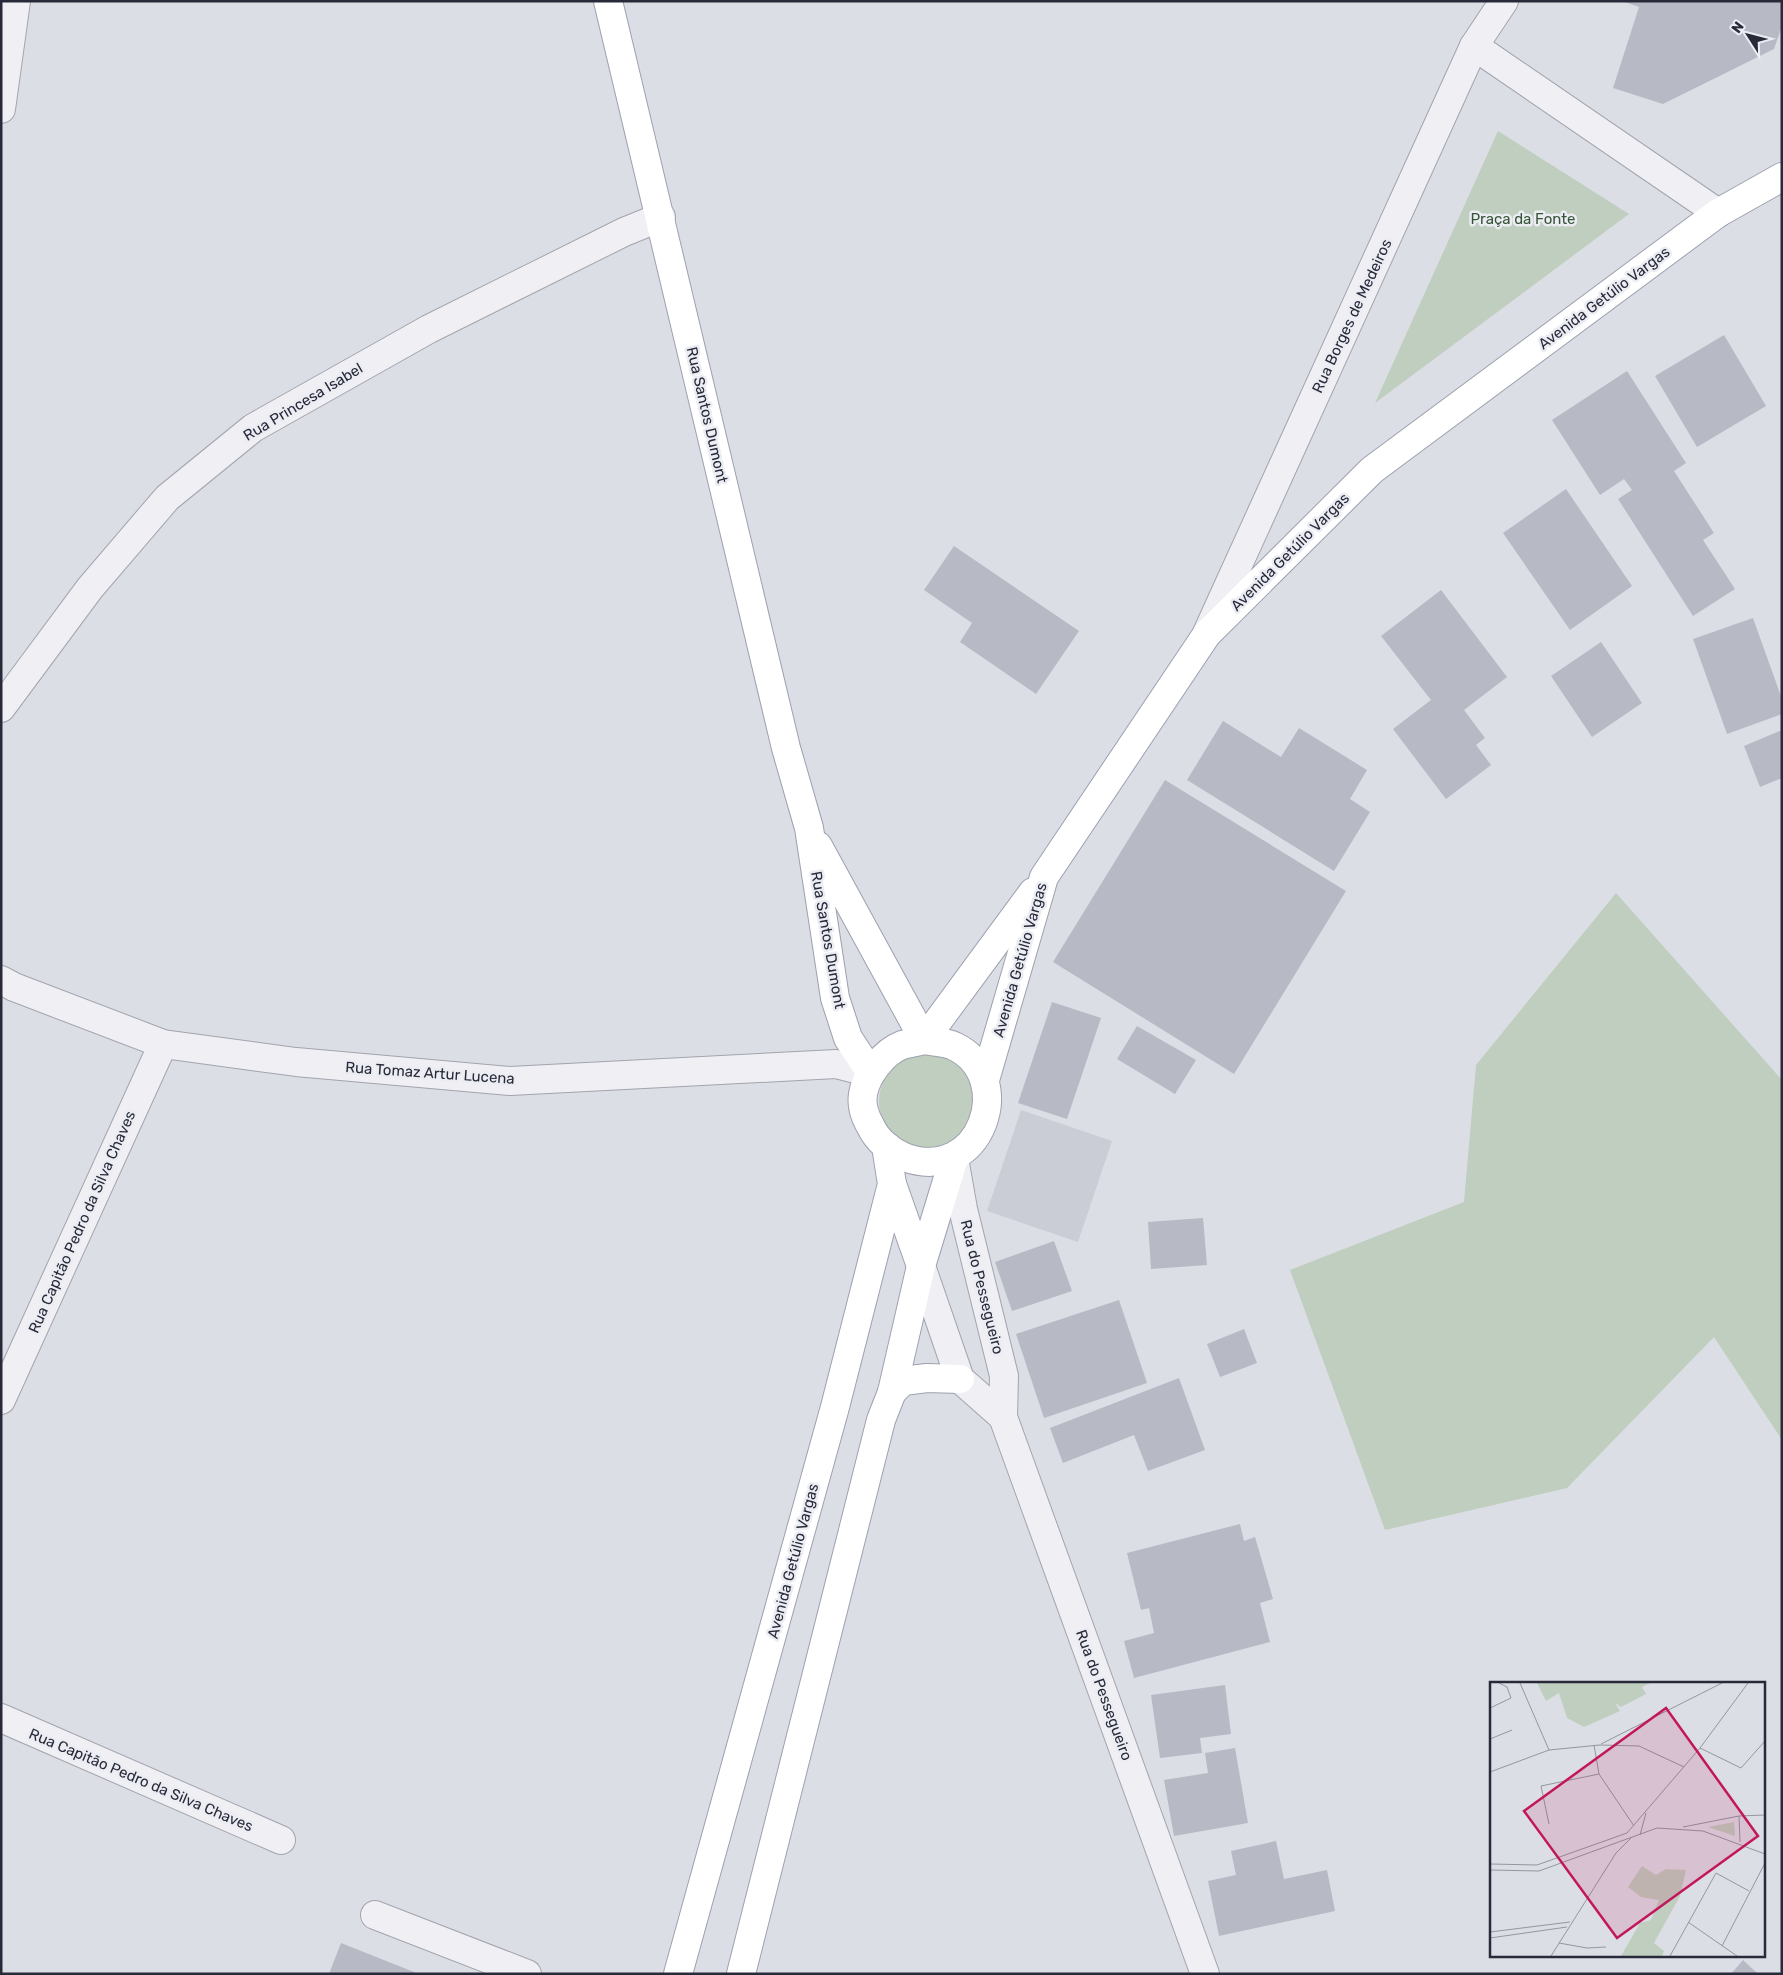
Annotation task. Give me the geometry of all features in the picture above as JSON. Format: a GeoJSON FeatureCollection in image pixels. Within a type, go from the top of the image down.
{"type":"FeatureCollection","features":[{"type":"Feature","properties":{"kind":"main road","name":"Rua Santos Dumont"},"geometry":{"type":"LineString","coordinates":[[608,1],[786,748],[809,828],[835,998],[848,1038],[871,1073]]}},
{"type":"Feature","properties":{"kind":"main road","name":"Avenida Getúlio Vargas"},"geometry":{"type":"LineString","coordinates":[[985,1080],[1044,877],[1207,634],[1372,470],[1718,213],[1782,178]]}},
{"type":"Feature","properties":{"kind":"main road","name":"Rua Santos Dumont"},"geometry":{"type":"LineString","coordinates":[[809,828],[924,1040]]}},
{"type":"Feature","properties":{"kind":"main road"},"geometry":{"type":"LineString","coordinates":[[924,1040],[1044,877]]}},
{"type":"Feature","properties":{"kind":"main road"},"geometry":{"type":"LineString","coordinates":[[924,1040],[954,1046],[973,1060],[985,1080],[988,1101],[985,1115],[977,1134],[967,1147],[954,1158],[935,1163],[917,1162],[886,1146],[873,1132],[864,1113],[862,1094],[871,1073],[883,1058],[901,1046],[924,1040]]}},
{"type":"Feature","properties":{"kind":"main road","name":"Avenida Getúlio Vargas"},"geometry":{"type":"LineString","coordinates":[[678,1974],[835,1407],[892,1184],[886,1146]]}},
{"type":"Feature","properties":{"kind":"main road"},"geometry":{"type":"LineString","coordinates":[[741,1974],[881,1420],[892,1392],[921,1266],[954,1158]]}},
{"type":"Feature","properties":{"kind":"main road"},"geometry":{"type":"LineString","coordinates":[[892,1184],[921,1266]]}},
{"type":"Feature","properties":{"kind":"main road"},"geometry":{"type":"LineString","coordinates":[[892,1392],[903,1381],[927,1378],[960,1379]]}},
{"type":"Feature","properties":{"kind":"street"},"geometry":{"type":"LineString","coordinates":[[1,109],[16,1]]}},
{"type":"Feature","properties":{"kind":"street","name":"Rua Borges de Medeiros"},"geometry":{"type":"LineString","coordinates":[[1207,634],[1474,46],[1504,1]]}},
{"type":"Feature","properties":{"kind":"street"},"geometry":{"type":"LineString","coordinates":[[1474,46],[1718,213]]}},
{"type":"Feature","properties":{"kind":"street","name":"Rua Princesa Isabel"},"geometry":{"type":"LineString","coordinates":[[1,708],[90,588],[167,498],[253,428],[429,329],[624,232],[661,217]]}},
{"type":"Feature","properties":{"kind":"street","name":"Rua Tomaz Artur Lucena"},"geometry":{"type":"LineString","coordinates":[[1,980],[14,987],[163,1044],[296,1062],[510,1081],[836,1064],[871,1073]]}},
{"type":"Feature","properties":{"kind":"street","name":"Rua Capitão Pedro da Silva Chaves"},"geometry":{"type":"LineString","coordinates":[[1,1400],[163,1044]]}},
{"type":"Feature","properties":{"kind":"street","name":"Rua do Pessegueiro"},"geometry":{"type":"LineString","coordinates":[[954,1158],[963,1209],[1004,1376],[1003,1416],[1205,1974]]}},
{"type":"Feature","properties":{"kind":"street"},"geometry":{"type":"LineString","coordinates":[[921,1266],[960,1379]]}},
{"type":"Feature","properties":{"kind":"street","name":"Rua do Pessegueiro"},"geometry":{"type":"LineString","coordinates":[[960,1379],[1003,1416]]}},
{"type":"Feature","properties":{"kind":"street","name":"Rua Capitão Pedro da Silva Chaves"},"geometry":{"type":"LineString","coordinates":[[1,1718],[281,1840]]}},
{"type":"Feature","properties":{"kind":"street"},"geometry":{"type":"LineString","coordinates":[[375,1916],[527,1974]]}},
{"type":"Feature","properties":{"kind":"shaded area"},"geometry":{"type":"Polygon","coordinates":[[[1021,1110],[1112,1141],[1078,1242],[987,1211],[1021,1110]]]}},
{"type":"Feature","properties":{"kind":"green space","name":"Praça da Fonte"},"geometry":{"type":"Polygon","coordinates":[[[1498,131],[1629,214],[1375,403],[1498,131]]]}},
{"type":"Feature","properties":{"kind":"green space"},"geometry":{"type":"Polygon","coordinates":[[[1616,893],[1782,1080],[1782,1440],[1714,1337],[1567,1488],[1385,1530],[1290,1270],[1464,1202],[1476,1065],[1616,893]]]}},
{"type":"Feature","properties":{"kind":"green space"},"geometry":{"type":"Polygon","coordinates":[[[927,1053],[945,1057],[961,1067],[971,1083],[975,1101],[971,1119],[961,1135],[945,1145],[927,1149],[909,1145],[893,1135],[883,1119],[879,1101],[883,1083],[893,1067],[909,1057],[927,1053]]]}},
{"type":"Feature","properties":{"kind":"building"},"geometry":{"type":"Polygon","coordinates":[[[1622,1],[1782,1],[1782,26],[1774,49],[1663,104],[1613,88],[1639,7],[1622,1]]]}},
{"type":"Feature","properties":{"kind":"building"},"geometry":{"type":"Polygon","coordinates":[[[1724,335],[1766,406],[1697,447],[1655,376],[1724,335]]]}},
{"type":"Feature","properties":{"kind":"building"},"geometry":{"type":"Polygon","coordinates":[[[1627,371],[1686,463],[1674,471],[1714,533],[1703,540],[1735,589],[1693,616],[1618,499],[1632,490],[1624,479],[1600,495],[1552,420],[1627,371]]]}},
{"type":"Feature","properties":{"kind":"building"},"geometry":{"type":"Polygon","coordinates":[[[1566,489],[1632,586],[1570,630],[1503,533],[1566,489]]]}},
{"type":"Feature","properties":{"kind":"building"},"geometry":{"type":"Polygon","coordinates":[[[954,546],[1079,631],[1036,694],[960,642],[972,623],[924,590],[954,546]]]}},
{"type":"Feature","properties":{"kind":"building"},"geometry":{"type":"Polygon","coordinates":[[[1441,590],[1507,677],[1464,710],[1485,738],[1476,745],[1491,765],[1446,799],[1393,729],[1431,700],[1381,636],[1441,590]]]}},
{"type":"Feature","properties":{"kind":"building"},"geometry":{"type":"Polygon","coordinates":[[[1753,618],[1782,699],[1782,714],[1727,734],[1693,639],[1753,618]]]}},
{"type":"Feature","properties":{"kind":"building"},"geometry":{"type":"Polygon","coordinates":[[[1601,642],[1642,703],[1592,737],[1551,676],[1601,642]]]}},
{"type":"Feature","properties":{"kind":"building"},"geometry":{"type":"Polygon","coordinates":[[[1223,721],[1281,757],[1299,728],[1367,770],[1350,799],[1370,812],[1334,871],[1187,780],[1223,721]]]}},
{"type":"Feature","properties":{"kind":"building"},"geometry":{"type":"Polygon","coordinates":[[[1782,730],[1782,778],[1760,787],[1744,746],[1782,730]]]}},
{"type":"Feature","properties":{"kind":"building"},"geometry":{"type":"Polygon","coordinates":[[[1165,780],[1346,891],[1234,1074],[1053,962],[1165,780]]]}},
{"type":"Feature","properties":{"kind":"building"},"geometry":{"type":"Polygon","coordinates":[[[1052,1002],[1101,1018],[1067,1119],[1018,1103],[1052,1002]]]}},
{"type":"Feature","properties":{"kind":"building"},"geometry":{"type":"Polygon","coordinates":[[[1137,1026],[1196,1060],[1175,1094],[1117,1059],[1137,1026]]]}},
{"type":"Feature","properties":{"kind":"building"},"geometry":{"type":"Polygon","coordinates":[[[1203,1218],[1207,1265],[1151,1269],[1148,1222],[1203,1218]]]}},
{"type":"Feature","properties":{"kind":"building"},"geometry":{"type":"Polygon","coordinates":[[[1054,1241],[1072,1291],[1012,1311],[995,1262],[1054,1241]]]}},
{"type":"Feature","properties":{"kind":"building"},"geometry":{"type":"Polygon","coordinates":[[[1119,1300],[1147,1383],[1044,1418],[1016,1334],[1119,1300]]]}},
{"type":"Feature","properties":{"kind":"building"},"geometry":{"type":"Polygon","coordinates":[[[1244,1329],[1257,1363],[1220,1377],[1207,1344],[1244,1329]]]}},
{"type":"Feature","properties":{"kind":"building"},"geometry":{"type":"Polygon","coordinates":[[[1179,1378],[1205,1450],[1148,1471],[1134,1435],[1063,1463],[1050,1428],[1179,1378]]]}},
{"type":"Feature","properties":{"kind":"building"},"geometry":{"type":"Polygon","coordinates":[[[1240,1524],[1244,1541],[1255,1537],[1273,1599],[1260,1603],[1270,1642],[1134,1678],[1124,1641],[1154,1633],[1149,1608],[1141,1610],[1127,1553],[1240,1524]]]}},
{"type":"Feature","properties":{"kind":"building"},"geometry":{"type":"Polygon","coordinates":[[[1225,1685],[1231,1734],[1200,1738],[1202,1753],[1160,1758],[1151,1695],[1225,1685]]]}},
{"type":"Feature","properties":{"kind":"building"},"geometry":{"type":"Polygon","coordinates":[[[1235,1748],[1248,1823],[1174,1836],[1164,1780],[1208,1773],[1205,1753],[1235,1748]]]}},
{"type":"Feature","properties":{"kind":"building"},"geometry":{"type":"Polygon","coordinates":[[[1276,1841],[1284,1879],[1327,1870],[1335,1911],[1219,1936],[1208,1881],[1236,1875],[1231,1851],[1276,1841]]]}},
{"type":"Feature","properties":{"kind":"building"},"geometry":{"type":"Polygon","coordinates":[[[341,1943],[419,1974],[329,1974],[341,1943]]]}},
{"type":"Feature","properties":{"kind":"building"},"geometry":{"type":"Polygon","coordinates":[[[1743,1960],[1758,1974],[1731,1974],[1743,1960]]]}}]}
